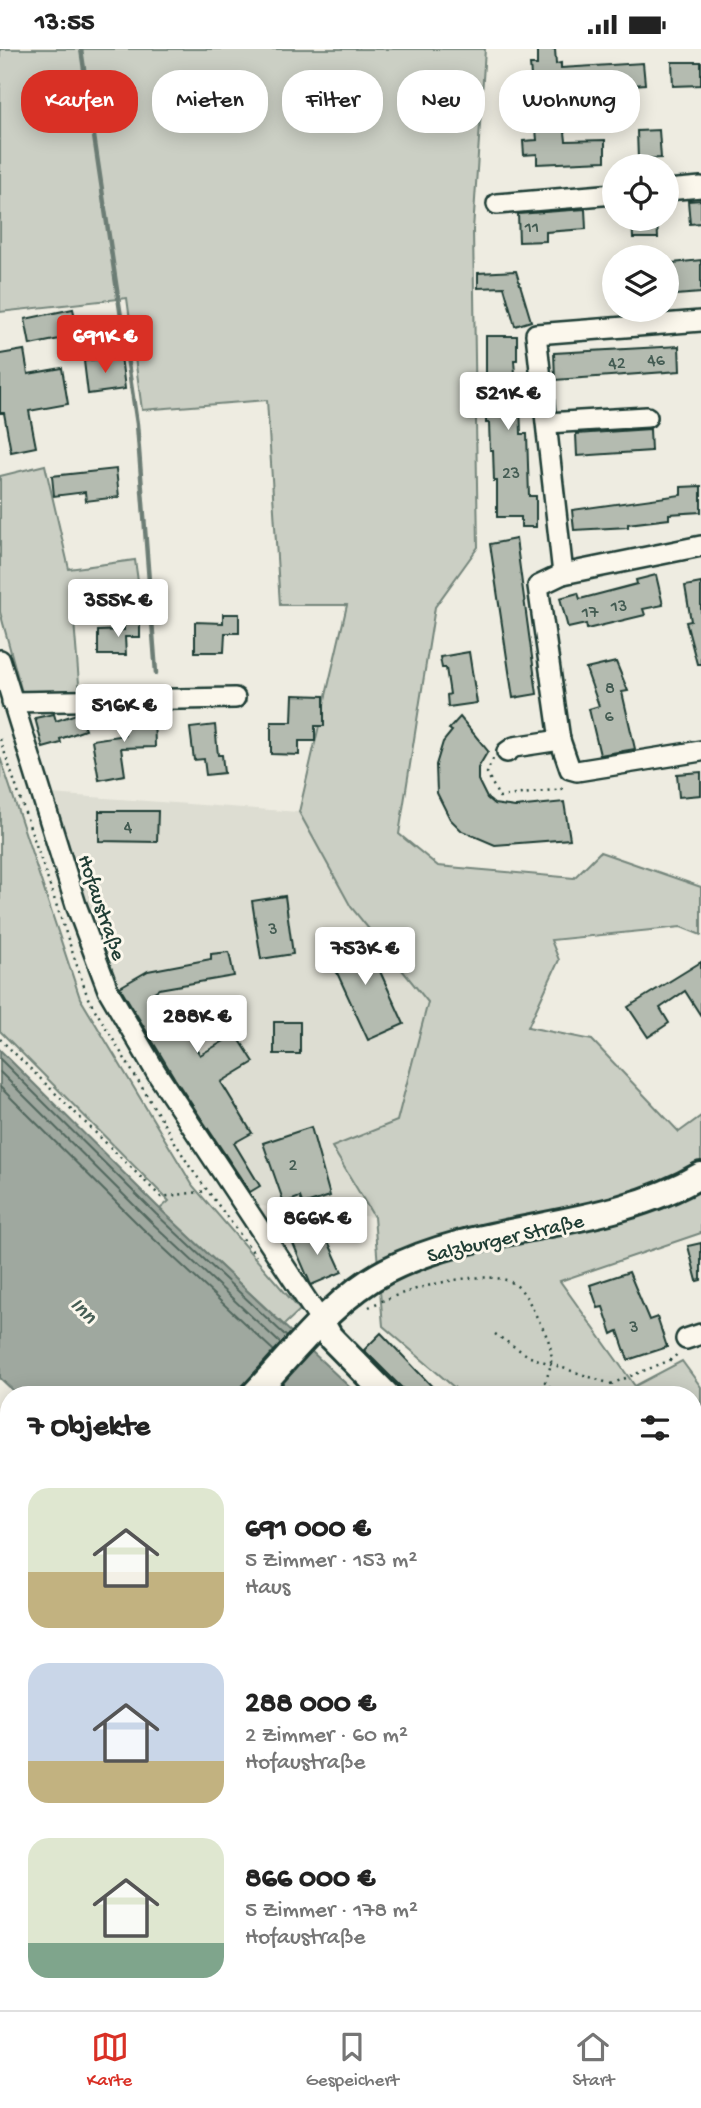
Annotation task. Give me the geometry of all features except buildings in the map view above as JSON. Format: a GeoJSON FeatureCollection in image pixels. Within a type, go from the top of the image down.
{"type":"FeatureCollection","features":[{"type":"Feature","properties":{"kind":"main road","name":"Salzburger Straße"},"geometry":{"type":"LineString","coordinates":[[262,1386],[322,1323],[362,1287],[406,1262],[464,1243],[635,1205],[701,1175]]}},
{"type":"Feature","properties":{"kind":"main road"},"geometry":{"type":"LineString","coordinates":[[322,1323],[330,1337],[378,1386]]}},
{"type":"Feature","properties":{"kind":"street"},"geometry":{"type":"LineString","coordinates":[[679,189],[701,187]]}},
{"type":"Feature","properties":{"kind":"street"},"geometry":{"type":"LineString","coordinates":[[497,204],[602,195]]}},
{"type":"Feature","properties":{"kind":"street"},"geometry":{"type":"LineString","coordinates":[[563,574],[536,334],[701,321]]}},
{"type":"Feature","properties":{"kind":"street"},"geometry":{"type":"LineString","coordinates":[[547,423],[647,417]]}},
{"type":"Feature","properties":{"kind":"street"},"geometry":{"type":"LineString","coordinates":[[701,546],[563,574],[538,586],[560,740],[566,764],[577,771],[701,751]]}},
{"type":"Feature","properties":{"kind":"street","name":"Hofaustraße"},"geometry":{"type":"LineString","coordinates":[[0,660],[76,905],[108,991],[185,1118],[322,1323]]}},
{"type":"Feature","properties":{"kind":"street"},"geometry":{"type":"LineString","coordinates":[[12,702],[235,698]]}},
{"type":"Feature","properties":{"kind":"street"},"geometry":{"type":"LineString","coordinates":[[507,752],[514,747],[560,740]]}},
{"type":"Feature","properties":{"kind":"street"},"geometry":{"type":"LineString","coordinates":[[0,1764],[0,1774]]}},
{"type":"Feature","properties":{"kind":"path"},"geometry":{"type":"LineString","coordinates":[[507,752],[493,759],[487,773],[499,797],[562,789],[577,771]]}},
{"type":"Feature","properties":{"kind":"path"},"geometry":{"type":"LineString","coordinates":[[0,1039],[161,1197],[207,1191]]}},
{"type":"Feature","properties":{"kind":"path"},"geometry":{"type":"LineString","coordinates":[[367,1308],[400,1292],[465,1279],[506,1280],[522,1291],[553,1346],[553,1363],[545,1382],[549,1386]]}},
{"type":"Feature","properties":{"kind":"path"},"geometry":{"type":"LineString","coordinates":[[495,1334],[523,1354],[611,1384],[673,1360],[693,1337]]}},
{"type":"Feature","properties":{"kind":"shaded area"},"geometry":{"type":"Polygon","coordinates":[[[0,49],[485,49],[484,70],[397,70],[397,133],[479,133],[473,230],[478,547],[435,607],[399,834],[438,866],[574,878],[600,852],[701,887],[701,935],[681,927],[551,940],[559,960],[528,1027],[592,1040],[679,1132],[701,1116],[701,1233],[560,1281],[635,1386],[453,1386],[383,1326],[374,1217],[332,1147],[397,1121],[428,1002],[351,907],[299,812],[347,605],[280,605],[267,400],[142,410],[127,298],[0,312],[0,49]]]}},
{"type":"Feature","properties":{"kind":"shaded area"},"geometry":{"type":"Polygon","coordinates":[[[45,465],[69,569],[135,560],[143,616],[74,621],[80,696],[24,700],[0,612],[0,476],[45,465]]]}},
{"type":"Feature","properties":{"kind":"shaded area"},"geometry":{"type":"Polygon","coordinates":[[[0,757],[80,998],[193,1186],[300,1310],[284,1325],[160,1209],[169,1201],[0,1031],[0,757]]]}},
{"type":"Feature","properties":{"kind":"shaded area"},"geometry":{"type":"Polygon","coordinates":[[[50,794],[299,812],[351,907],[428,1002],[397,1121],[332,1147],[374,1217],[249,1205],[116,988],[50,794]]]}},
{"type":"Feature","properties":{"kind":"shaded area"},"geometry":{"type":"Polygon","coordinates":[[[682,1361],[700,1386],[635,1386],[682,1361]]]}},
{"type":"Feature","properties":{"kind":"water","name":"Inn"},"geometry":{"type":"Polygon","coordinates":[[[0,1050],[160,1209],[348,1386],[8,1386],[0,1378],[0,1050]]]}},
{"type":"Feature","properties":{"kind":"waterway"},"geometry":{"type":"LineString","coordinates":[[81,49],[137,424],[156,673]]}}]}
